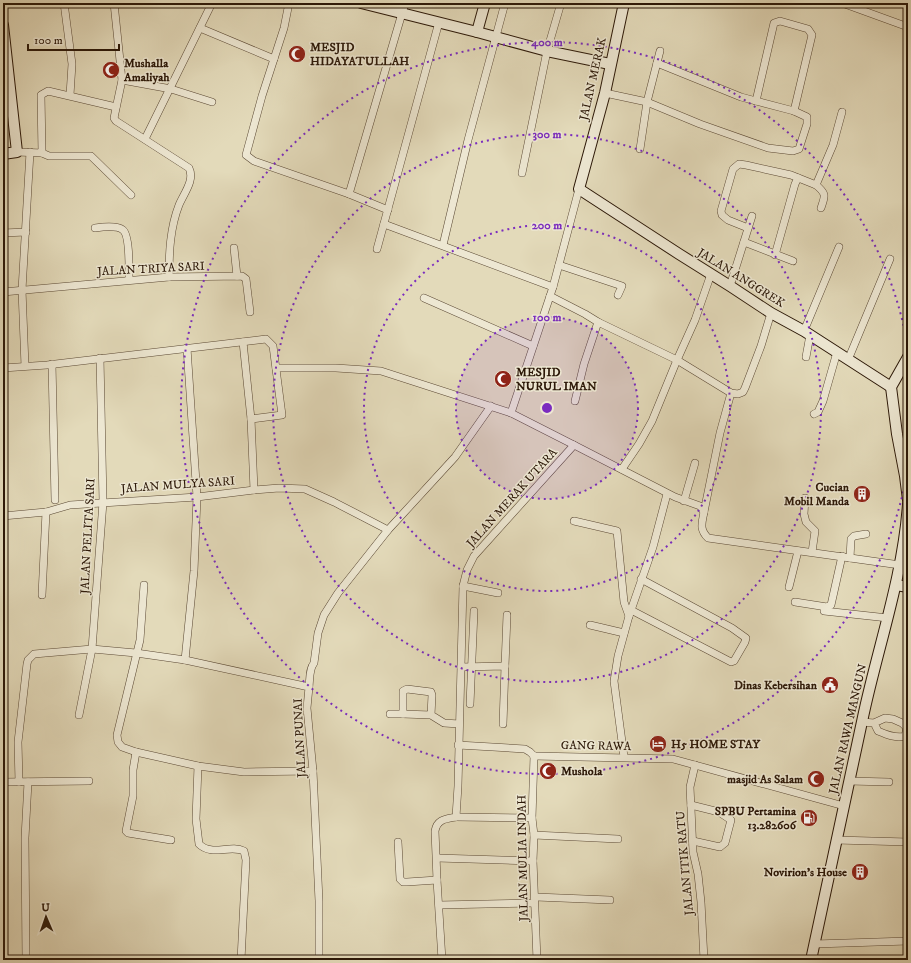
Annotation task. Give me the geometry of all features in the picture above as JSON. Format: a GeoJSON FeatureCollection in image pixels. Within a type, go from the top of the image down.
{"type":"FeatureCollection","features":[{"type":"Feature","properties":{"kind":"street"},"geometry":{"type":"LineString","coordinates":[[64,3],[72,64],[70,95]]}},
{"type":"Feature","properties":{"kind":"street"},"geometry":{"type":"LineString","coordinates":[[114,3],[122,80],[114,116],[116,121],[189,168],[192,173],[178,206],[172,230],[169,253],[169,277]]}},
{"type":"Feature","properties":{"kind":"street"},"geometry":{"type":"LineString","coordinates":[[145,139],[171,89],[212,3]]}},
{"type":"Feature","properties":{"kind":"street"},"geometry":{"type":"LineString","coordinates":[[289,3],[284,28],[246,154],[254,161],[349,194],[388,210]]}},
{"type":"Feature","properties":{"kind":"street"},"geometry":{"type":"LineString","coordinates":[[361,3],[547,51],[610,64]]}},
{"type":"Feature","properties":{"kind":"street"},"geometry":{"type":"LineString","coordinates":[[349,194],[405,3]]}},
{"type":"Feature","properties":{"kind":"street"},"geometry":{"type":"LineString","coordinates":[[477,32],[485,3]]}},
{"type":"Feature","properties":{"kind":"street"},"geometry":{"type":"LineString","coordinates":[[443,245],[468,140],[506,3]]}},
{"type":"Feature","properties":{"kind":"street"},"geometry":{"type":"LineString","coordinates":[[522,173],[547,51],[561,3]]}},
{"type":"Feature","properties":{"kind":"street","name":"JALAN MERAK"},"geometry":{"type":"LineString","coordinates":[[511,413],[559,265],[605,93],[624,3]]}},
{"type":"Feature","properties":{"kind":"street"},"geometry":{"type":"LineString","coordinates":[[842,3],[908,26]]}},
{"type":"Feature","properties":{"kind":"street"},"geometry":{"type":"LineString","coordinates":[[756,101],[774,23],[780,21],[808,29],[812,35],[794,111]]}},
{"type":"Feature","properties":{"kind":"street"},"geometry":{"type":"LineString","coordinates":[[378,249],[439,22]]}},
{"type":"Feature","properties":{"kind":"street"},"geometry":{"type":"LineString","coordinates":[[3,25],[4,55],[17,152]]}},
{"type":"Feature","properties":{"kind":"street"},"geometry":{"type":"LineString","coordinates":[[200,28],[274,59]]}},
{"type":"Feature","properties":{"kind":"street"},"geometry":{"type":"LineString","coordinates":[[640,149],[647,102],[660,51]]}},
{"type":"Feature","properties":{"kind":"street"},"geometry":{"type":"LineString","coordinates":[[605,93],[647,102],[736,138],[768,148],[793,151],[800,149],[808,119],[807,117],[794,111],[741,97],[657,63]]}},
{"type":"Feature","properties":{"kind":"street"},"geometry":{"type":"LineString","coordinates":[[122,80],[171,89],[212,102]]}},
{"type":"Feature","properties":{"kind":"street"},"geometry":{"type":"LineString","coordinates":[[42,153],[41,95],[48,91],[116,107]]}},
{"type":"Feature","properties":{"kind":"street"},"geometry":{"type":"LineString","coordinates":[[816,185],[833,145],[842,112]]}},
{"type":"Feature","properties":{"kind":"street"},"geometry":{"type":"LineString","coordinates":[[25,366],[22,290],[30,152]]}},
{"type":"Feature","properties":{"kind":"street"},"geometry":{"type":"LineString","coordinates":[[3,154],[30,152],[42,153],[49,156],[91,156],[131,196]]}},
{"type":"Feature","properties":{"kind":"street"},"geometry":{"type":"LineString","coordinates":[[748,228],[728,220],[722,215],[721,211],[733,169],[740,164],[746,164],[791,175],[816,185],[824,191],[825,196],[821,208]]}},
{"type":"Feature","properties":{"kind":"street"},"geometry":{"type":"LineString","coordinates":[[775,255],[798,178]]}},
{"type":"Feature","properties":{"kind":"street","name":"JALAN ANGGREK"},"geometry":{"type":"LineString","coordinates":[[579,189],[771,313],[807,333],[891,387]]}},
{"type":"Feature","properties":{"kind":"street"},"geometry":{"type":"LineString","coordinates":[[730,286],[752,216]]}},
{"type":"Feature","properties":{"kind":"street"},"geometry":{"type":"LineString","coordinates":[[384,224],[552,287]]}},
{"type":"Feature","properties":{"kind":"street"},"geometry":{"type":"LineString","coordinates":[[95,228],[116,227],[122,229],[126,236],[129,280]]}},
{"type":"Feature","properties":{"kind":"street"},"geometry":{"type":"LineString","coordinates":[[3,233],[26,232]]}},
{"type":"Feature","properties":{"kind":"street"},"geometry":{"type":"LineString","coordinates":[[744,242],[793,261]]}},
{"type":"Feature","properties":{"kind":"street"},"geometry":{"type":"LineString","coordinates":[[806,357],[807,333],[839,247]]}},
{"type":"Feature","properties":{"kind":"street"},"geometry":{"type":"LineString","coordinates":[[234,248],[237,276],[245,277],[246,279],[250,312]]}},
{"type":"Feature","properties":{"kind":"street"},"geometry":{"type":"LineString","coordinates":[[848,360],[890,259]]}},
{"type":"Feature","properties":{"kind":"street"},"geometry":{"type":"LineString","coordinates":[[559,265],[622,286],[618,296]]}},
{"type":"Feature","properties":{"kind":"street"},"geometry":{"type":"LineString","coordinates":[[622,469],[639,444],[652,420],[695,320],[711,274]]}},
{"type":"Feature","properties":{"kind":"street","name":"JALAN TRIYA SARI"},"geometry":{"type":"LineString","coordinates":[[3,292],[169,277],[237,276]]}},
{"type":"Feature","properties":{"kind":"street"},"geometry":{"type":"LineString","coordinates":[[550,296],[598,322],[677,360],[731,393],[738,394],[743,392],[761,346],[771,313]]}},
{"type":"Feature","properties":{"kind":"street"},"geometry":{"type":"LineString","coordinates":[[424,298],[533,346]]}},
{"type":"Feature","properties":{"kind":"street"},"geometry":{"type":"LineString","coordinates":[[575,401],[584,364],[598,322]]}},
{"type":"Feature","properties":{"kind":"street"},"geometry":{"type":"LineString","coordinates":[[3,368],[52,364],[266,339],[273,346],[282,415],[251,419]]}},
{"type":"Feature","properties":{"kind":"street"},"geometry":{"type":"LineString","coordinates":[[243,342],[251,419],[254,490]]}},
{"type":"Feature","properties":{"kind":"street"},"geometry":{"type":"LineString","coordinates":[[185,660],[194,571],[197,497],[187,348]]}},
{"type":"Feature","properties":{"kind":"street"},"geometry":{"type":"LineString","coordinates":[[814,414],[818,412],[823,401],[837,352]]}},
{"type":"Feature","properties":{"kind":"street"},"geometry":{"type":"LineString","coordinates":[[908,356],[891,387],[897,434],[906,476],[908,500]]}},
{"type":"Feature","properties":{"kind":"street","name":"JALAN PELITA SARI"},"geometry":{"type":"LineString","coordinates":[[80,715],[92,649],[103,502],[100,358]]}},
{"type":"Feature","properties":{"kind":"street"},"geometry":{"type":"LineString","coordinates":[[52,364],[55,500]]}},
{"type":"Feature","properties":{"kind":"street","name":"JALAN MERAK UTARA"},"geometry":{"type":"LineString","coordinates":[[276,368],[349,368],[381,371],[511,413],[574,445],[474,556],[466,570],[463,586],[456,817]]}},
{"type":"Feature","properties":{"kind":"street"},"geometry":{"type":"LineString","coordinates":[[731,393],[720,433],[701,526],[703,533],[708,538],[900,565]]}},
{"type":"Feature","properties":{"kind":"street"},"geometry":{"type":"LineString","coordinates":[[309,687],[318,633],[324,615],[338,593],[388,530],[455,457],[491,406]]}},
{"type":"Feature","properties":{"kind":"street"},"geometry":{"type":"LineString","coordinates":[[574,445],[667,494],[700,506],[704,512]]}},
{"type":"Feature","properties":{"kind":"street"},"geometry":{"type":"LineString","coordinates":[[684,501],[695,464]]}},
{"type":"Feature","properties":{"kind":"street","name":"JALAN MULYA SARI"},"geometry":{"type":"LineString","coordinates":[[3,516],[46,512],[70,505],[197,497],[278,488],[305,489],[388,530]]}},
{"type":"Feature","properties":{"kind":"street"},"geometry":{"type":"LineString","coordinates":[[624,757],[614,681],[624,632],[653,547],[667,494]]}},
{"type":"Feature","properties":{"kind":"street"},"geometry":{"type":"LineString","coordinates":[[805,498],[804,514],[806,522],[815,531],[812,552]]}},
{"type":"Feature","properties":{"kind":"street","name":"JALAN RAWA MANGUN"},"geometry":{"type":"LineString","coordinates":[[811,960],[862,722],[896,585],[906,528],[908,504]]}},
{"type":"Feature","properties":{"kind":"street"},"geometry":{"type":"LineString","coordinates":[[42,595],[46,512]]}},
{"type":"Feature","properties":{"kind":"street"},"geometry":{"type":"LineString","coordinates":[[574,521],[617,531],[624,602],[630,613],[731,662],[734,662],[746,638],[732,628],[641,579]]}},
{"type":"Feature","properties":{"kind":"street"},"geometry":{"type":"LineString","coordinates":[[850,558],[851,539],[854,536],[866,534]]}},
{"type":"Feature","properties":{"kind":"street"},"geometry":{"type":"LineString","coordinates":[[789,587],[798,551]]}},
{"type":"Feature","properties":{"kind":"street"},"geometry":{"type":"LineString","coordinates":[[795,602],[827,607],[831,605],[842,556]]}},
{"type":"Feature","properties":{"kind":"street"},"geometry":{"type":"LineString","coordinates":[[144,585],[140,634],[118,735],[118,742],[122,747],[136,752],[198,766],[244,772],[312,771]]}},
{"type":"Feature","properties":{"kind":"street"},"geometry":{"type":"LineString","coordinates":[[896,585],[908,587]]}},
{"type":"Feature","properties":{"kind":"street"},"geometry":{"type":"LineString","coordinates":[[463,586],[498,593]]}},
{"type":"Feature","properties":{"kind":"street"},"geometry":{"type":"LineString","coordinates":[[470,704],[474,611]]}},
{"type":"Feature","properties":{"kind":"street"},"geometry":{"type":"LineString","coordinates":[[824,611],[888,618]]}},
{"type":"Feature","properties":{"kind":"street"},"geometry":{"type":"LineString","coordinates":[[504,724],[507,615]]}},
{"type":"Feature","properties":{"kind":"street"},"geometry":{"type":"LineString","coordinates":[[590,625],[624,632]]}},
{"type":"Feature","properties":{"kind":"street","name":"JALAN PUNAI"},"geometry":{"type":"LineString","coordinates":[[19,782],[19,730],[28,660],[34,654],[92,649],[136,653],[185,660],[309,687],[307,708],[319,901],[319,960]]}},
{"type":"Feature","properties":{"kind":"street"},"geometry":{"type":"LineString","coordinates":[[461,667],[505,666]]}},
{"type":"Feature","properties":{"kind":"street"},"geometry":{"type":"LineString","coordinates":[[403,714],[403,691],[407,689],[430,692],[432,695],[431,715]]}},
{"type":"Feature","properties":{"kind":"street"},"geometry":{"type":"LineString","coordinates":[[390,714],[431,715],[444,723],[459,724]]}},
{"type":"Feature","properties":{"kind":"street"},"geometry":{"type":"LineString","coordinates":[[862,722],[874,723]]}},
{"type":"Feature","properties":{"kind":"street"},"geometry":{"type":"LineString","coordinates":[[458,745],[525,749],[534,756]]}},
{"type":"Feature","properties":{"kind":"street"},"geometry":{"type":"LineString","coordinates":[[136,752],[133,770],[133,796],[126,831],[128,833],[171,840]]}},
{"type":"Feature","properties":{"kind":"street","name":"GANG RAWA"},"geometry":{"type":"LineString","coordinates":[[534,756],[673,759],[844,806]]}},
{"type":"Feature","properties":{"kind":"street","name":"JALAN MULIA INDAH"},"geometry":{"type":"LineString","coordinates":[[534,756],[532,818],[534,835],[533,861],[537,960]]}},
{"type":"Feature","properties":{"kind":"street","name":"JALAN ITIK RATU"},"geometry":{"type":"LineString","coordinates":[[695,765],[690,787],[692,841],[701,902],[704,960]]}},
{"type":"Feature","properties":{"kind":"street"},"geometry":{"type":"LineString","coordinates":[[198,766],[196,819],[198,844],[205,849],[212,850],[240,849],[244,851],[246,860],[241,960]]}},
{"type":"Feature","properties":{"kind":"street"},"geometry":{"type":"LineString","coordinates":[[3,782],[89,781]]}},
{"type":"Feature","properties":{"kind":"street"},"geometry":{"type":"LineString","coordinates":[[849,781],[889,782]]}},
{"type":"Feature","properties":{"kind":"street"},"geometry":{"type":"LineString","coordinates":[[26,960],[25,838],[28,782]]}},
{"type":"Feature","properties":{"kind":"street"},"geometry":{"type":"LineString","coordinates":[[691,805],[719,812],[731,820],[723,846],[720,847],[692,841]]}},
{"type":"Feature","properties":{"kind":"street"},"geometry":{"type":"LineString","coordinates":[[442,960],[437,880],[436,825],[441,820],[456,817],[532,818]]}},
{"type":"Feature","properties":{"kind":"street"},"geometry":{"type":"LineString","coordinates":[[534,835],[618,839]]}},
{"type":"Feature","properties":{"kind":"street"},"geometry":{"type":"LineString","coordinates":[[836,840],[908,842]]}},
{"type":"Feature","properties":{"kind":"street"},"geometry":{"type":"LineString","coordinates":[[398,842],[400,879],[402,882],[437,880]]}},
{"type":"Feature","properties":{"kind":"street"},"geometry":{"type":"LineString","coordinates":[[437,858],[533,861]]}},
{"type":"Feature","properties":{"kind":"street"},"geometry":{"type":"LineString","coordinates":[[439,905],[535,900],[610,900]]}},
{"type":"Feature","properties":{"kind":"street"},"geometry":{"type":"LineString","coordinates":[[814,944],[908,941]]}},
{"type":"Feature","properties":{"kind":"place","name":"MESJID HIDAYATULLAH"},"geometry":{"type":"Point","coordinates":[297,54]}},
{"type":"Feature","properties":{"kind":"place","name":"Mushalla Amaliyah"},"geometry":{"type":"Point","coordinates":[111,70]}},
{"type":"Feature","properties":{"kind":"place","name":"MESJID NURUL IMAN"},"geometry":{"type":"Point","coordinates":[503,379]}},
{"type":"Feature","properties":{"kind":"place","name":"Cucian Mobil Manda"},"geometry":{"type":"Point","coordinates":[862,494]}},
{"type":"Feature","properties":{"kind":"place","name":"Dinas Kebersihan"},"geometry":{"type":"Point","coordinates":[830,685]}},
{"type":"Feature","properties":{"kind":"place","name":"H5 HOME STAY"},"geometry":{"type":"Point","coordinates":[658,744]}},
{"type":"Feature","properties":{"kind":"place","name":"Mushola"},"geometry":{"type":"Point","coordinates":[548,771]}},
{"type":"Feature","properties":{"kind":"place","name":"masjid As Salam"},"geometry":{"type":"Point","coordinates":[816,779]}},
{"type":"Feature","properties":{"kind":"place","name":"SPBU Pertamina 13.282606"},"geometry":{"type":"Point","coordinates":[809,818]}},
{"type":"Feature","properties":{"kind":"place","name":"Novirion's House"},"geometry":{"type":"Point","coordinates":[860,872]}}]}
